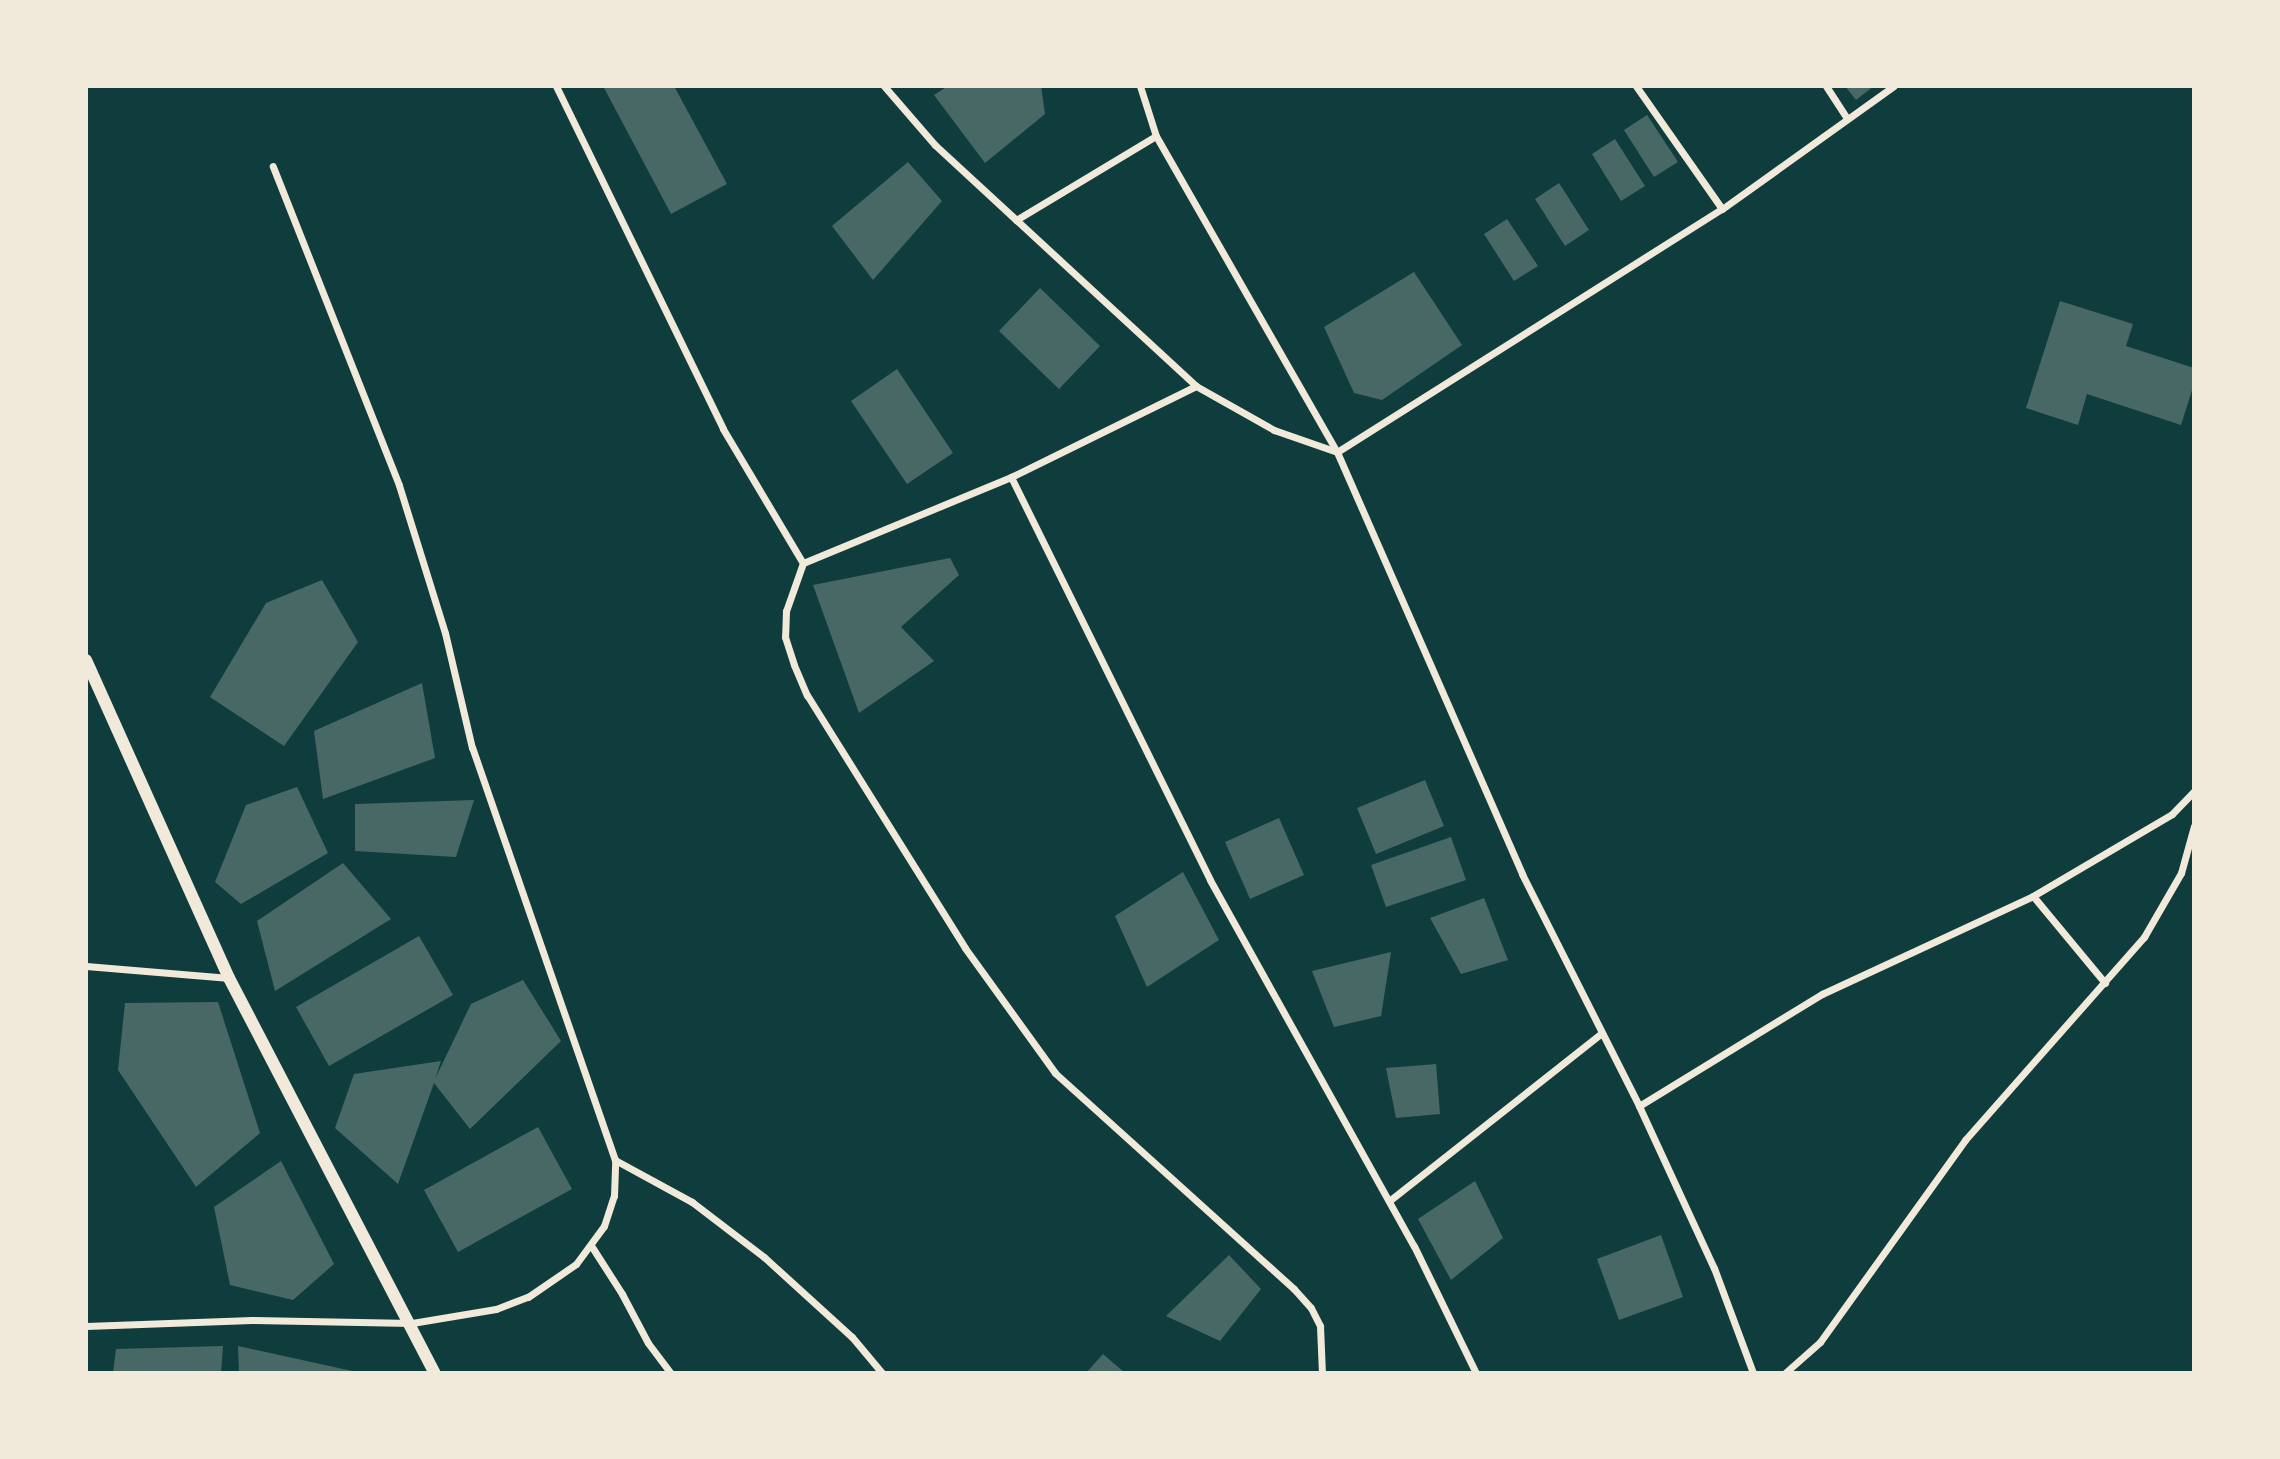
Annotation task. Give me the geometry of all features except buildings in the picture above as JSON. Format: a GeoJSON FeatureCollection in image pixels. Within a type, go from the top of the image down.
{"type":"FeatureCollection","features":[{"type":"Feature","properties":{"kind":"street"},"geometry":{"type":"LineString","coordinates":[[556,86],[723,429],[803,564]]}},
{"type":"Feature","properties":{"kind":"street"},"geometry":{"type":"LineString","coordinates":[[884,86],[935,145],[1196,386],[1274,430],[1336,452]]}},
{"type":"Feature","properties":{"kind":"street"},"geometry":{"type":"LineString","coordinates":[[1140,86],[1156,136],[1336,452],[1522,874],[1639,1106],[1714,1268],[1753,1373]]}},
{"type":"Feature","properties":{"kind":"street"},"geometry":{"type":"LineString","coordinates":[[1636,86],[1721,209]]}},
{"type":"Feature","properties":{"kind":"street"},"geometry":{"type":"LineString","coordinates":[[1826,86],[1847,118]]}},
{"type":"Feature","properties":{"kind":"street"},"geometry":{"type":"LineString","coordinates":[[1336,452],[1721,209],[1894,86]]}},
{"type":"Feature","properties":{"kind":"street"},"geometry":{"type":"LineString","coordinates":[[1016,220],[1156,136]]}},
{"type":"Feature","properties":{"kind":"street"},"geometry":{"type":"LineString","coordinates":[[86,1325],[252,1320],[412,1323],[468,1315],[528,1297],[566,1272],[592,1247],[604,1226],[614,1196],[615,1160],[472,748],[445,633],[399,485],[273,166]]}},
{"type":"Feature","properties":{"kind":"street"},"geometry":{"type":"LineString","coordinates":[[1196,386],[1011,477],[803,564],[786,611],[785,637],[807,695],[965,948],[1055,1073],[1202,1204],[1311,1308],[1320,1326],[1322,1373]]}},
{"type":"Feature","properties":{"kind":"street"},"geometry":{"type":"LineString","coordinates":[[1011,477],[1210,880],[1389,1201],[1476,1373]]}},
{"type":"Feature","properties":{"kind":"street"},"geometry":{"type":"LineString","coordinates":[[86,660],[229,978],[412,1323],[435,1373]]}},
{"type":"Feature","properties":{"kind":"street"},"geometry":{"type":"LineString","coordinates":[[1639,1106],[1822,994],[2033,896],[2172,814],[2194,791]]}},
{"type":"Feature","properties":{"kind":"street"},"geometry":{"type":"LineString","coordinates":[[1785,1373],[1820,1342],[1965,1140],[2144,937],[2180,873],[2194,827]]}},
{"type":"Feature","properties":{"kind":"street"},"geometry":{"type":"LineString","coordinates":[[2033,896],[2105,983]]}},
{"type":"Feature","properties":{"kind":"street"},"geometry":{"type":"LineString","coordinates":[[86,966],[229,978]]}},
{"type":"Feature","properties":{"kind":"street"},"geometry":{"type":"LineString","coordinates":[[1389,1201],[1602,1033]]}},
{"type":"Feature","properties":{"kind":"street"},"geometry":{"type":"LineString","coordinates":[[615,1160],[692,1202],[764,1257],[852,1337],[883,1373]]}},
{"type":"Feature","properties":{"kind":"street"},"geometry":{"type":"LineString","coordinates":[[592,1247],[622,1294],[648,1343],[671,1373]]}}]}
